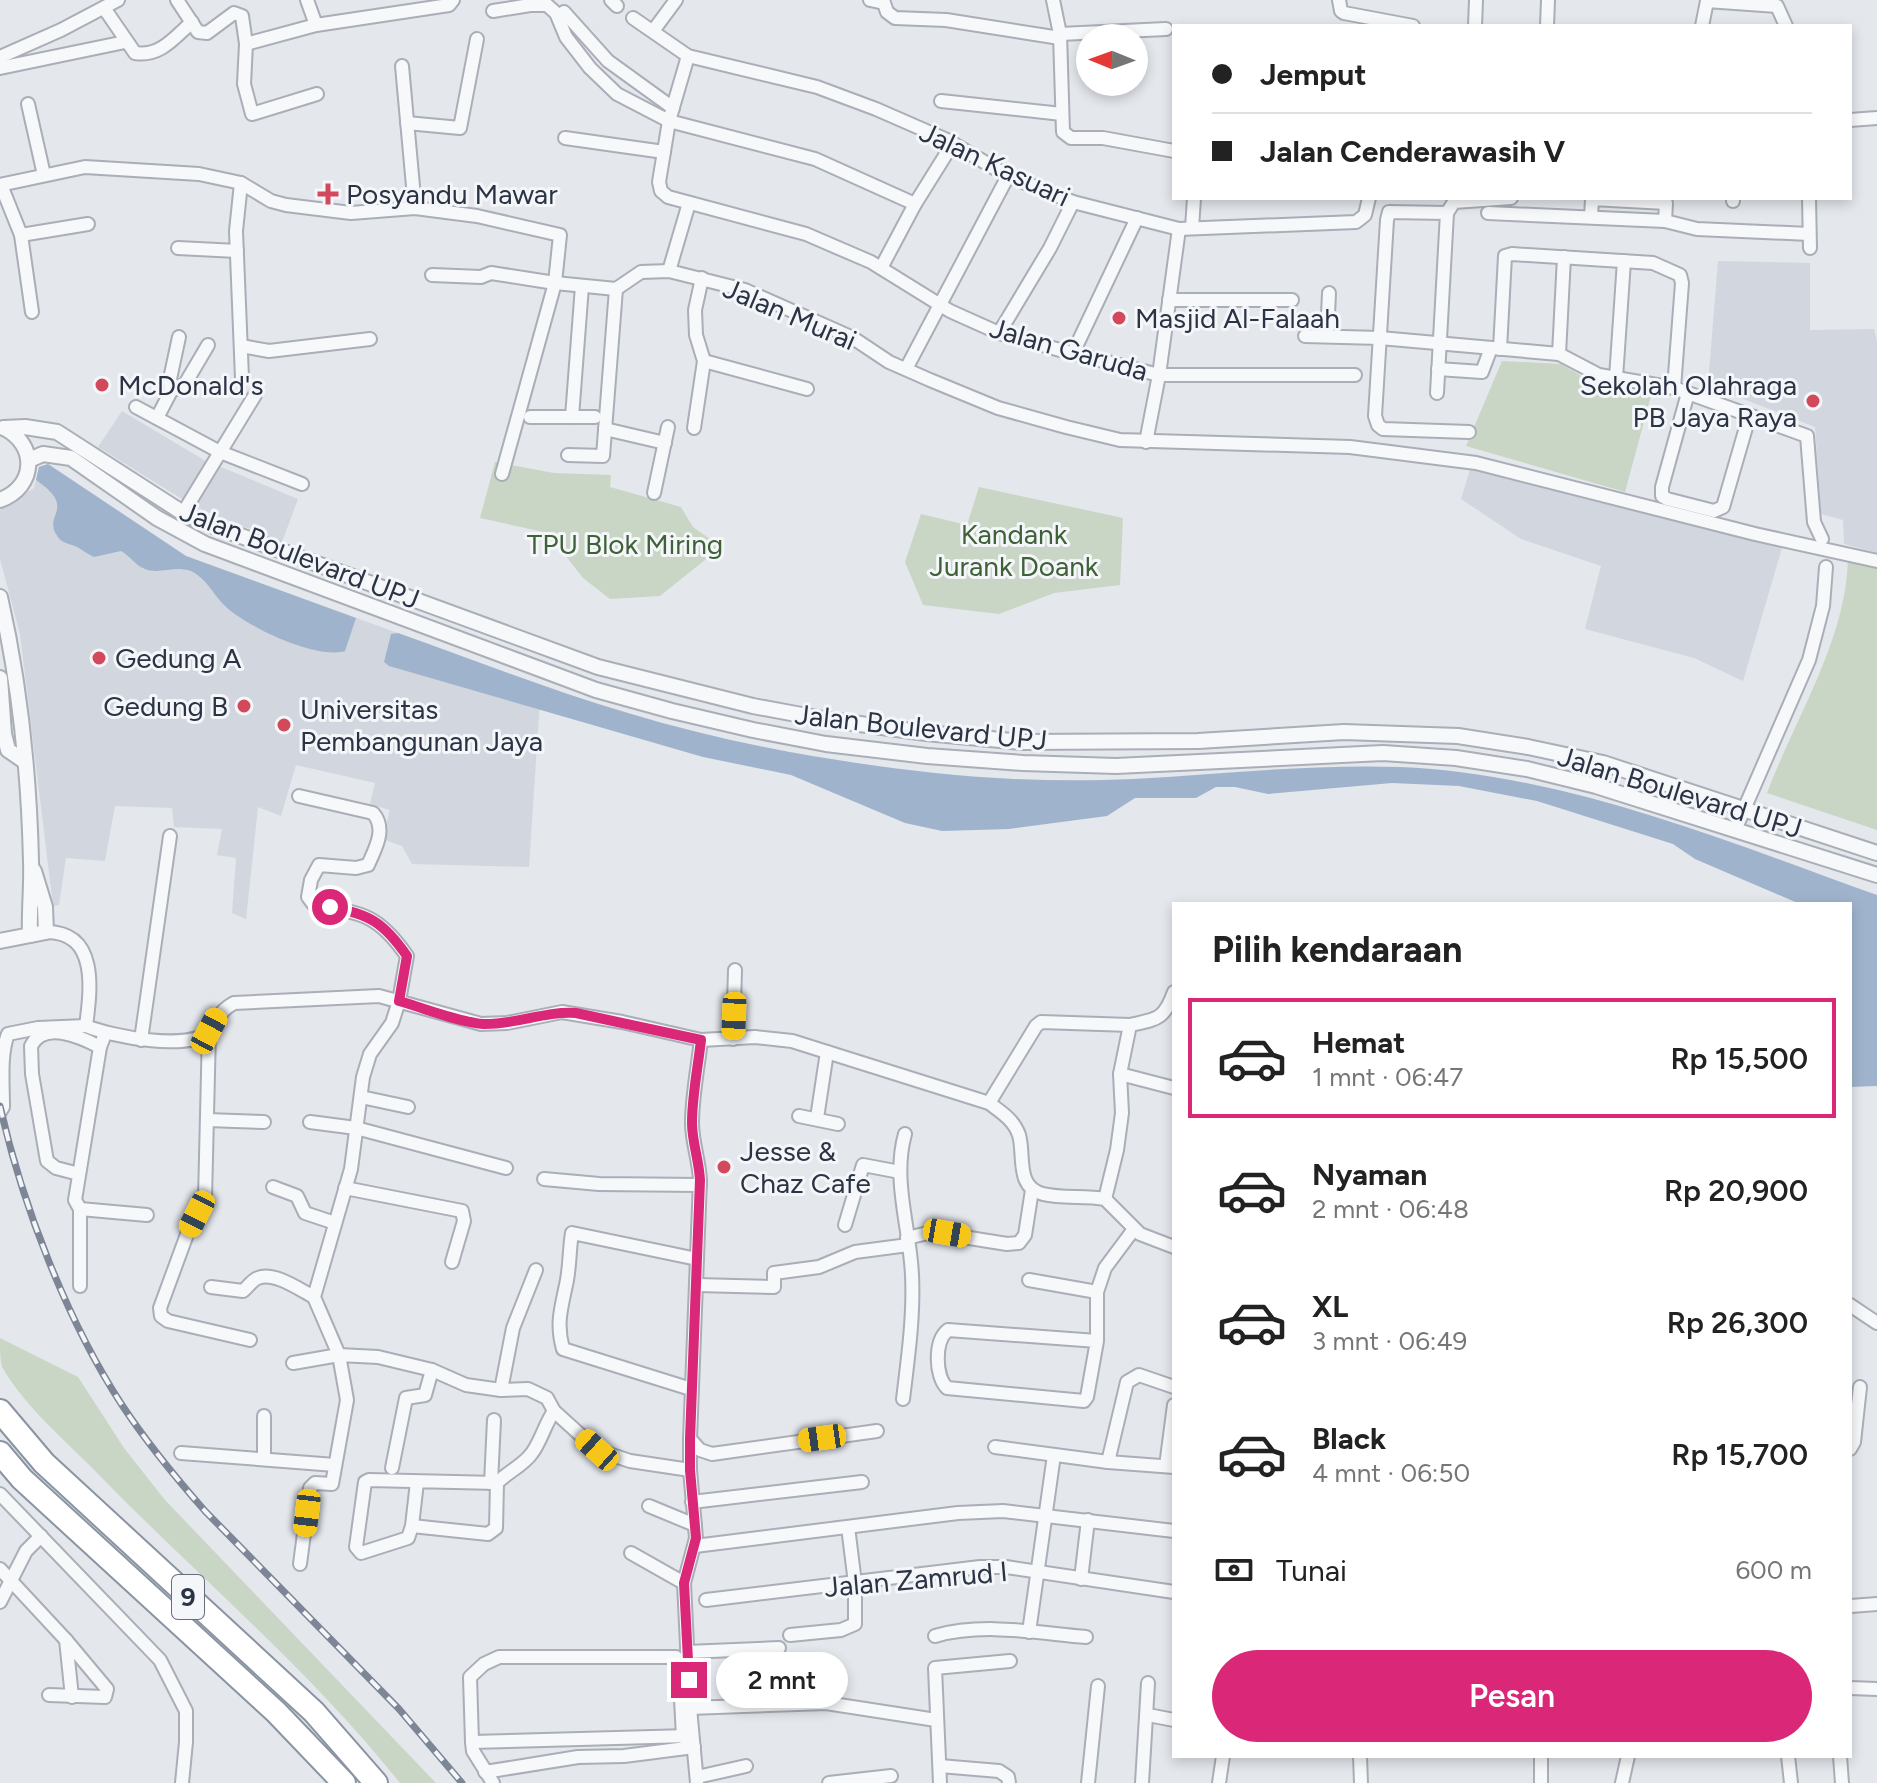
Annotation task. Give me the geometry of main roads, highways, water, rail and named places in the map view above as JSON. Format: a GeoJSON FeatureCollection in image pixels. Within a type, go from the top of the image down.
{"type":"FeatureCollection","features":[{"type":"Feature","properties":{"kind":"highway","name":"9"},"geometry":{"type":"LineString","coordinates":[[0,1411],[44,1463],[314,1712],[376,1783]]}},
{"type":"Feature","properties":{"kind":"highway","name":"9"},"geometry":{"type":"LineString","coordinates":[[0,1453],[22,1479],[276,1712],[344,1783]]}},
{"type":"Feature","properties":{"kind":"water"},"geometry":{"type":"Polygon","coordinates":[[[48,464],[186,556],[356,618],[345,651],[299,646],[262,630],[232,612],[193,572],[181,569],[151,571],[139,566],[121,551],[94,557],[63,541],[53,527],[57,510],[55,497],[36,480],[39,467],[48,464]]]}},
{"type":"Feature","properties":{"kind":"water"},"geometry":{"type":"Polygon","coordinates":[[[398,633],[570,695],[665,724],[780,750],[858,763],[960,775],[1059,780],[1133,779],[1300,768],[1400,767],[1461,772],[1522,782],[1643,813],[1877,895],[1877,1086],[1852,1087],[1852,902],[1795,902],[1695,859],[1673,844],[1537,801],[1459,786],[1392,783],[1268,794],[1235,787],[1216,787],[1196,798],[1135,798],[1107,816],[1009,829],[942,831],[905,823],[791,775],[703,757],[389,666],[384,662],[391,634],[398,633]]]}},
{"type":"Feature","properties":{"kind":"railway"},"geometry":{"type":"LineString","coordinates":[[0,1106],[34,1222],[65,1299],[102,1372],[132,1419],[205,1511],[399,1709],[462,1783]]}},
{"type":"Feature","properties":{"kind":"place","name":"Posyandu Mawar"},"geometry":{"type":"Point","coordinates":[328,194]}},
{"type":"Feature","properties":{"kind":"place","name":"Masjid Al-Falaah"},"geometry":{"type":"Point","coordinates":[1119,318]}},
{"type":"Feature","properties":{"kind":"place","name":"McDonald's"},"geometry":{"type":"Point","coordinates":[102,385]}},
{"type":"Feature","properties":{"kind":"place","name":"Sekolah Olahraga PB Jaya Raya"},"geometry":{"type":"Point","coordinates":[1813,401]}},
{"type":"Feature","properties":{"kind":"place","name":"Gedung A"},"geometry":{"type":"Point","coordinates":[99,658]}},
{"type":"Feature","properties":{"kind":"place","name":"Gedung B"},"geometry":{"type":"Point","coordinates":[244,706]}},
{"type":"Feature","properties":{"kind":"place","name":"Universitas Pembangunan Jaya"},"geometry":{"type":"Point","coordinates":[284,725]}},
{"type":"Feature","properties":{"kind":"place","name":"Jesse & Chaz Cafe"},"geometry":{"type":"Point","coordinates":[724,1167]}},
{"type":"Feature","properties":{"kind":"park label","name":"TPU Blok Miring"},"geometry":{"type":"Point","coordinates":[625,544]}},
{"type":"Feature","properties":{"kind":"park label","name":"Kandank Jurank Doank"},"geometry":{"type":"Point","coordinates":[1014,550]}}]}
